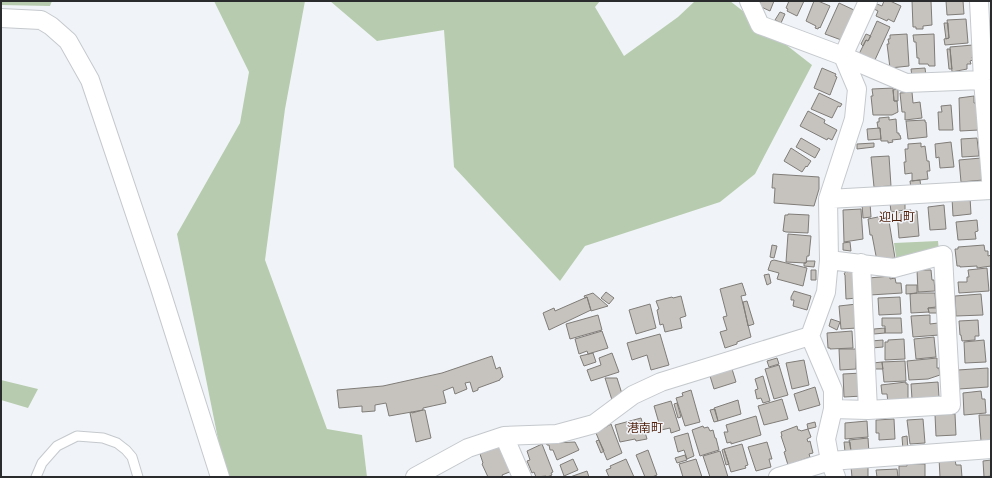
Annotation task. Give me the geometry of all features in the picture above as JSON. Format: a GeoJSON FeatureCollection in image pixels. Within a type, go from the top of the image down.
{"type":"FeatureCollection","features":[{"type":"Feature","properties":{"kind":"street"},"geometry":{"type":"LineString","coordinates":[[749,1],[760,25],[843,56],[906,83],[983,80]]}},
{"type":"Feature","properties":{"kind":"street"},"geometry":{"type":"LineString","coordinates":[[833,469],[826,439],[833,409],[833,390],[810,336],[826,292],[828,260],[828,200],[854,119],[857,89],[843,56],[868,1]]}},
{"type":"Feature","properties":{"kind":"street"},"geometry":{"type":"LineString","coordinates":[[979,1],[986,23],[983,80],[991,180]]}},
{"type":"Feature","properties":{"kind":"street"},"geometry":{"type":"LineString","coordinates":[[1,18],[41,20],[51,26],[68,41],[90,80],[159,285],[220,477]]}},
{"type":"Feature","properties":{"kind":"street"},"geometry":{"type":"LineString","coordinates":[[828,200],[991,190]]}},
{"type":"Feature","properties":{"kind":"street"},"geometry":{"type":"LineString","coordinates":[[828,260],[894,268],[943,255],[951,405],[868,410],[833,409]]}},
{"type":"Feature","properties":{"kind":"street"},"geometry":{"type":"LineString","coordinates":[[861,263],[868,410]]}},
{"type":"Feature","properties":{"kind":"street"},"geometry":{"type":"LineString","coordinates":[[415,477],[468,448],[504,436],[557,434],[594,424],[633,395],[661,382],[810,336]]}},
{"type":"Feature","properties":{"kind":"street"},"geometry":{"type":"LineString","coordinates":[[504,436],[522,477]]}},
{"type":"Feature","properties":{"kind":"street"},"geometry":{"type":"LineString","coordinates":[[778,477],[991,449]]}},
{"type":"Feature","properties":{"kind":"lane"},"geometry":{"type":"LineString","coordinates":[[36,477],[42,463],[57,446],[77,436],[103,438],[117,443],[132,457],[138,477]]}},
{"type":"Feature","properties":{"kind":"green space"},"geometry":{"type":"Polygon","coordinates":[[[1,1],[52,1],[50,6],[1,5],[1,1]]]}},
{"type":"Feature","properties":{"kind":"green space"},"geometry":{"type":"Polygon","coordinates":[[[214,1],[305,1],[285,109],[265,260],[327,429],[362,435],[367,477],[228,477],[222,459],[177,234],[240,123],[249,72],[214,1]]]}},
{"type":"Feature","properties":{"kind":"green space"},"geometry":{"type":"Polygon","coordinates":[[[330,1],[600,1],[595,7],[624,56],[678,17],[695,1],[730,1],[812,65],[755,174],[720,202],[585,246],[560,281],[454,167],[444,30],[377,41],[330,1]]]}},
{"type":"Feature","properties":{"kind":"green space"},"geometry":{"type":"Polygon","coordinates":[[[938,241],[939,251],[897,263],[894,243],[938,241]]]}},
{"type":"Feature","properties":{"kind":"green space"},"geometry":{"type":"Polygon","coordinates":[[[1,380],[38,389],[28,408],[1,400],[1,380]]]}},
{"type":"Feature","properties":{"kind":"building"},"geometry":{"type":"Polygon","coordinates":[[[761,1],[774,1],[770,11],[759,6],[761,1]]]}},
{"type":"Feature","properties":{"kind":"building"},"geometry":{"type":"Polygon","coordinates":[[[789,1],[804,1],[797,16],[787,11],[788,9],[786,8],[789,1]]]}},
{"type":"Feature","properties":{"kind":"building"},"geometry":{"type":"Polygon","coordinates":[[[814,1],[830,6],[820,28],[819,27],[818,29],[815,28],[816,26],[806,21],[814,1]]]}},
{"type":"Feature","properties":{"kind":"building"},"geometry":{"type":"Polygon","coordinates":[[[884,1],[890,1],[901,6],[894,22],[888,19],[887,21],[876,16],[878,11],[874,9],[877,4],[882,6],[884,1]]]}},
{"type":"Feature","properties":{"kind":"building"},"geometry":{"type":"Polygon","coordinates":[[[912,1],[931,1],[932,25],[923,26],[923,29],[916,29],[916,27],[913,27],[912,1]]]}},
{"type":"Feature","properties":{"kind":"building"},"geometry":{"type":"Polygon","coordinates":[[[946,1],[963,1],[964,14],[947,15],[946,1]]]}},
{"type":"Feature","properties":{"kind":"building"},"geometry":{"type":"Polygon","coordinates":[[[839,3],[854,10],[852,14],[856,15],[844,41],[825,34],[839,3]]]}},
{"type":"Feature","properties":{"kind":"building"},"geometry":{"type":"Polygon","coordinates":[[[780,12],[785,14],[781,23],[775,20],[780,12]]]}},
{"type":"Feature","properties":{"kind":"building"},"geometry":{"type":"Polygon","coordinates":[[[966,19],[968,43],[945,45],[944,39],[949,38],[947,20],[966,19]]]}},
{"type":"Feature","properties":{"kind":"building"},"geometry":{"type":"Polygon","coordinates":[[[877,21],[890,27],[874,62],[859,54],[866,40],[868,41],[877,21]]]}},
{"type":"Feature","properties":{"kind":"building"},"geometry":{"type":"Polygon","coordinates":[[[944,23],[948,23],[949,38],[946,39],[944,23]]]}},
{"type":"Feature","properties":{"kind":"building"},"geometry":{"type":"Polygon","coordinates":[[[866,34],[871,36],[868,41],[866,40],[863,46],[861,44],[866,34]]]}},
{"type":"Feature","properties":{"kind":"building"},"geometry":{"type":"Polygon","coordinates":[[[907,34],[909,66],[890,68],[887,44],[889,44],[888,39],[890,39],[890,35],[907,34]]]}},
{"type":"Feature","properties":{"kind":"building"},"geometry":{"type":"Polygon","coordinates":[[[934,34],[935,66],[919,64],[916,42],[914,42],[913,35],[934,34]]]}},
{"type":"Feature","properties":{"kind":"building"},"geometry":{"type":"Polygon","coordinates":[[[973,45],[974,57],[972,57],[973,60],[970,61],[971,64],[967,64],[967,69],[952,72],[950,47],[973,45]]]}},
{"type":"Feature","properties":{"kind":"building"},"geometry":{"type":"Polygon","coordinates":[[[947,49],[950,49],[952,69],[949,69],[947,49]]]}},
{"type":"Feature","properties":{"kind":"building"},"geometry":{"type":"Polygon","coordinates":[[[822,68],[836,74],[835,76],[837,77],[830,95],[814,88],[822,68]]]}},
{"type":"Feature","properties":{"kind":"building"},"geometry":{"type":"Polygon","coordinates":[[[925,68],[926,76],[912,77],[911,69],[925,68]]]}},
{"type":"Feature","properties":{"kind":"building"},"geometry":{"type":"Polygon","coordinates":[[[893,88],[894,101],[897,101],[898,112],[892,115],[873,115],[871,96],[873,96],[872,89],[893,88]]]}},
{"type":"Feature","properties":{"kind":"building"},"geometry":{"type":"Polygon","coordinates":[[[898,89],[898,101],[894,101],[893,90],[898,89]]]}},
{"type":"Feature","properties":{"kind":"building"},"geometry":{"type":"Polygon","coordinates":[[[912,92],[913,103],[920,102],[922,118],[905,120],[905,112],[902,112],[900,93],[912,92]]]}},
{"type":"Feature","properties":{"kind":"building"},"geometry":{"type":"Polygon","coordinates":[[[819,93],[842,104],[840,107],[838,106],[832,118],[811,109],[819,93]]]}},
{"type":"Feature","properties":{"kind":"building"},"geometry":{"type":"Polygon","coordinates":[[[974,96],[974,103],[977,103],[979,130],[960,131],[959,98],[974,96]]]}},
{"type":"Feature","properties":{"kind":"building"},"geometry":{"type":"Polygon","coordinates":[[[951,105],[953,130],[939,130],[938,112],[942,112],[941,106],[951,105]]]}},
{"type":"Feature","properties":{"kind":"building"},"geometry":{"type":"Polygon","coordinates":[[[808,111],[825,120],[824,123],[837,130],[832,140],[828,138],[827,140],[800,126],[808,111]]]}},
{"type":"Feature","properties":{"kind":"building"},"geometry":{"type":"Polygon","coordinates":[[[889,117],[889,120],[896,119],[897,133],[899,133],[901,139],[892,140],[893,142],[888,143],[888,141],[881,141],[880,128],[878,128],[877,122],[879,122],[879,118],[889,117]]]}},
{"type":"Feature","properties":{"kind":"building"},"geometry":{"type":"Polygon","coordinates":[[[925,120],[927,137],[908,139],[906,121],[925,120]]]}},
{"type":"Feature","properties":{"kind":"building"},"geometry":{"type":"Polygon","coordinates":[[[880,128],[881,139],[868,140],[867,129],[880,128]]]}},
{"type":"Feature","properties":{"kind":"building"},"geometry":{"type":"Polygon","coordinates":[[[801,138],[820,149],[815,158],[796,147],[801,138]]]}},
{"type":"Feature","properties":{"kind":"building"},"geometry":{"type":"Polygon","coordinates":[[[977,138],[979,156],[962,157],[961,139],[977,138]]]}},
{"type":"Feature","properties":{"kind":"building"},"geometry":{"type":"Polygon","coordinates":[[[951,142],[954,167],[940,168],[939,157],[936,158],[935,144],[951,142]]]}},
{"type":"Feature","properties":{"kind":"building"},"geometry":{"type":"Polygon","coordinates":[[[874,143],[874,147],[857,149],[857,144],[874,143]]]}},
{"type":"Feature","properties":{"kind":"building"},"geometry":{"type":"Polygon","coordinates":[[[921,143],[921,147],[925,146],[930,171],[927,171],[928,179],[912,181],[912,173],[905,174],[905,149],[908,149],[908,144],[921,143]]]}},
{"type":"Feature","properties":{"kind":"building"},"geometry":{"type":"Polygon","coordinates":[[[791,148],[811,161],[802,172],[784,161],[791,148]]]}},
{"type":"Feature","properties":{"kind":"building"},"geometry":{"type":"Polygon","coordinates":[[[889,156],[891,186],[874,187],[871,157],[889,156]]]}},
{"type":"Feature","properties":{"kind":"building"},"geometry":{"type":"Polygon","coordinates":[[[981,158],[983,180],[961,182],[959,160],[981,158]]]}},
{"type":"Feature","properties":{"kind":"building"},"geometry":{"type":"Polygon","coordinates":[[[773,174],[819,177],[819,189],[814,206],[774,203],[775,188],[772,188],[773,174]]]}},
{"type":"Feature","properties":{"kind":"building"},"geometry":{"type":"Polygon","coordinates":[[[920,180],[921,188],[911,189],[910,181],[920,180]]]}},
{"type":"Feature","properties":{"kind":"building"},"geometry":{"type":"Polygon","coordinates":[[[970,197],[971,214],[953,216],[952,198],[970,197]]]}},
{"type":"Feature","properties":{"kind":"building"},"geometry":{"type":"Polygon","coordinates":[[[905,201],[905,210],[891,212],[890,203],[905,201]]]}},
{"type":"Feature","properties":{"kind":"building"},"geometry":{"type":"Polygon","coordinates":[[[870,203],[871,217],[863,218],[862,204],[870,203]]]}},
{"type":"Feature","properties":{"kind":"building"},"geometry":{"type":"Polygon","coordinates":[[[944,205],[946,229],[930,230],[928,207],[944,205]]]}},
{"type":"Feature","properties":{"kind":"building"},"geometry":{"type":"Polygon","coordinates":[[[861,209],[863,239],[844,242],[843,210],[861,209]]]}},
{"type":"Feature","properties":{"kind":"building"},"geometry":{"type":"Polygon","coordinates":[[[906,210],[911,210],[911,212],[917,211],[919,236],[899,238],[897,213],[906,212],[906,210]]]}},
{"type":"Feature","properties":{"kind":"building"},"geometry":{"type":"Polygon","coordinates":[[[785,215],[809,215],[808,233],[783,231],[785,215]]]}},
{"type":"Feature","properties":{"kind":"building"},"geometry":{"type":"Polygon","coordinates":[[[888,215],[895,258],[877,261],[872,235],[870,235],[868,219],[888,215]]]}},
{"type":"Feature","properties":{"kind":"building"},"geometry":{"type":"Polygon","coordinates":[[[977,220],[978,231],[975,232],[976,239],[958,240],[956,222],[977,220]]]}},
{"type":"Feature","properties":{"kind":"building"},"geometry":{"type":"Polygon","coordinates":[[[788,234],[811,236],[809,256],[807,256],[806,263],[786,262],[788,234]]]}},
{"type":"Feature","properties":{"kind":"building"},"geometry":{"type":"Polygon","coordinates":[[[850,242],[851,251],[843,250],[843,243],[850,242]]]}},
{"type":"Feature","properties":{"kind":"building"},"geometry":{"type":"Polygon","coordinates":[[[772,245],[777,246],[774,258],[770,257],[772,245]]]}},
{"type":"Feature","properties":{"kind":"building"},"geometry":{"type":"Polygon","coordinates":[[[984,245],[985,251],[988,251],[988,256],[991,255],[991,266],[977,268],[977,266],[957,266],[955,249],[958,249],[958,247],[984,245]]]}},
{"type":"Feature","properties":{"kind":"building"},"geometry":{"type":"Polygon","coordinates":[[[774,260],[807,268],[803,286],[777,279],[779,273],[768,270],[771,261],[774,260]]]}},
{"type":"Feature","properties":{"kind":"building"},"geometry":{"type":"Polygon","coordinates":[[[807,261],[815,261],[814,267],[804,266],[804,263],[807,261]]]}},
{"type":"Feature","properties":{"kind":"building"},"geometry":{"type":"Polygon","coordinates":[[[851,268],[856,275],[857,298],[846,299],[844,274],[851,268]]]}},
{"type":"Feature","properties":{"kind":"building"},"geometry":{"type":"Polygon","coordinates":[[[987,268],[989,291],[959,293],[958,282],[967,282],[967,277],[969,277],[968,270],[987,268]]]}},
{"type":"Feature","properties":{"kind":"building"},"geometry":{"type":"Polygon","coordinates":[[[811,270],[816,270],[816,280],[811,280],[811,270]]]}},
{"type":"Feature","properties":{"kind":"building"},"geometry":{"type":"Polygon","coordinates":[[[917,270],[931,270],[935,291],[918,292],[917,270]]]}},
{"type":"Feature","properties":{"kind":"building"},"geometry":{"type":"Polygon","coordinates":[[[769,274],[771,283],[767,285],[764,275],[769,274]]]}},
{"type":"Feature","properties":{"kind":"building"},"geometry":{"type":"Polygon","coordinates":[[[890,276],[890,279],[895,278],[896,283],[901,283],[902,293],[870,295],[869,278],[890,276]]]}},
{"type":"Feature","properties":{"kind":"building"},"geometry":{"type":"Polygon","coordinates":[[[742,283],[746,295],[741,296],[751,337],[725,348],[720,332],[727,330],[723,317],[727,316],[720,289],[742,283]]]}},
{"type":"Feature","properties":{"kind":"building"},"geometry":{"type":"Polygon","coordinates":[[[906,285],[917,285],[917,293],[906,294],[906,285]]]}},
{"type":"Feature","properties":{"kind":"building"},"geometry":{"type":"Polygon","coordinates":[[[794,291],[811,296],[807,310],[793,306],[794,300],[791,300],[791,297],[794,291]]]}},
{"type":"Feature","properties":{"kind":"building"},"geometry":{"type":"Polygon","coordinates":[[[606,292],[614,298],[609,304],[601,298],[606,292]]]}},
{"type":"Feature","properties":{"kind":"building"},"geometry":{"type":"Polygon","coordinates":[[[593,293],[608,306],[591,311],[587,297],[585,298],[584,296],[593,293]]]}},
{"type":"Feature","properties":{"kind":"building"},"geometry":{"type":"Polygon","coordinates":[[[935,293],[936,307],[928,308],[929,312],[911,313],[910,294],[935,293]]]}},
{"type":"Feature","properties":{"kind":"building"},"geometry":{"type":"Polygon","coordinates":[[[981,294],[983,315],[956,316],[955,296],[981,294]]]}},
{"type":"Feature","properties":{"kind":"building"},"geometry":{"type":"Polygon","coordinates":[[[681,296],[686,316],[680,318],[682,328],[665,332],[663,324],[660,325],[657,310],[659,309],[656,301],[681,296]]]}},
{"type":"Feature","properties":{"kind":"building"},"geometry":{"type":"Polygon","coordinates":[[[587,297],[591,310],[549,330],[543,313],[554,308],[555,311],[587,297]]]}},
{"type":"Feature","properties":{"kind":"building"},"geometry":{"type":"Polygon","coordinates":[[[900,297],[901,314],[879,315],[878,298],[900,297]]]}},
{"type":"Feature","properties":{"kind":"building"},"geometry":{"type":"Polygon","coordinates":[[[747,301],[754,324],[748,326],[743,302],[747,301]]]}},
{"type":"Feature","properties":{"kind":"building"},"geometry":{"type":"Polygon","coordinates":[[[650,304],[656,328],[636,334],[629,310],[650,304]]]}},
{"type":"Feature","properties":{"kind":"building"},"geometry":{"type":"Polygon","coordinates":[[[857,304],[857,328],[841,329],[839,306],[857,304]]]}},
{"type":"Feature","properties":{"kind":"building"},"geometry":{"type":"Polygon","coordinates":[[[928,308],[939,308],[939,313],[929,313],[928,308]]]}},
{"type":"Feature","properties":{"kind":"building"},"geometry":{"type":"Polygon","coordinates":[[[598,315],[602,330],[570,339],[566,324],[598,315]]]}},
{"type":"Feature","properties":{"kind":"building"},"geometry":{"type":"Polygon","coordinates":[[[930,315],[930,324],[938,323],[939,335],[913,337],[911,316],[930,315]]]}},
{"type":"Feature","properties":{"kind":"building"},"geometry":{"type":"Polygon","coordinates":[[[882,318],[901,318],[902,333],[885,333],[885,326],[882,326],[882,318]]]}},
{"type":"Feature","properties":{"kind":"building"},"geometry":{"type":"Polygon","coordinates":[[[831,319],[840,322],[837,330],[829,326],[831,319]]]}},
{"type":"Feature","properties":{"kind":"building"},"geometry":{"type":"Polygon","coordinates":[[[978,320],[979,336],[975,336],[975,340],[962,341],[959,321],[978,320]]]}},
{"type":"Feature","properties":{"kind":"building"},"geometry":{"type":"Polygon","coordinates":[[[885,328],[885,333],[874,334],[874,329],[885,328]]]}},
{"type":"Feature","properties":{"kind":"building"},"geometry":{"type":"Polygon","coordinates":[[[602,331],[608,348],[588,354],[587,351],[579,354],[575,339],[602,331]]]}},
{"type":"Feature","properties":{"kind":"building"},"geometry":{"type":"Polygon","coordinates":[[[852,331],[853,348],[828,348],[827,333],[852,331]]]}},
{"type":"Feature","properties":{"kind":"building"},"geometry":{"type":"Polygon","coordinates":[[[660,334],[669,365],[651,370],[647,355],[632,360],[627,343],[660,334]]]}},
{"type":"Feature","properties":{"kind":"building"},"geometry":{"type":"Polygon","coordinates":[[[934,337],[936,357],[916,359],[914,339],[934,337]]]}},
{"type":"Feature","properties":{"kind":"building"},"geometry":{"type":"Polygon","coordinates":[[[904,339],[905,359],[885,360],[885,342],[888,342],[888,340],[904,339]]]}},
{"type":"Feature","properties":{"kind":"building"},"geometry":{"type":"Polygon","coordinates":[[[883,340],[883,347],[872,348],[871,341],[883,340]]]}},
{"type":"Feature","properties":{"kind":"building"},"geometry":{"type":"Polygon","coordinates":[[[984,340],[986,362],[965,363],[964,342],[984,340]]]}},
{"type":"Feature","properties":{"kind":"building"},"geometry":{"type":"Polygon","coordinates":[[[839,349],[856,349],[856,369],[840,370],[839,349]]]}},
{"type":"Feature","properties":{"kind":"building"},"geometry":{"type":"Polygon","coordinates":[[[593,353],[596,362],[584,366],[580,356],[593,353]]]}},
{"type":"Feature","properties":{"kind":"building"},"geometry":{"type":"Polygon","coordinates":[[[612,353],[619,372],[591,381],[587,370],[601,365],[599,358],[612,353]]]}},
{"type":"Feature","properties":{"kind":"building"},"geometry":{"type":"Polygon","coordinates":[[[492,356],[496,369],[500,367],[503,377],[500,380],[478,388],[478,390],[473,392],[470,382],[465,383],[467,389],[455,394],[453,387],[443,391],[446,403],[423,408],[423,410],[389,416],[386,403],[375,405],[375,411],[362,412],[362,406],[339,408],[337,390],[383,386],[442,373],[492,356]]]}},
{"type":"Feature","properties":{"kind":"building"},"geometry":{"type":"Polygon","coordinates":[[[777,358],[779,364],[769,367],[767,361],[777,358]]]}},
{"type":"Feature","properties":{"kind":"building"},"geometry":{"type":"Polygon","coordinates":[[[937,358],[937,368],[939,368],[940,375],[928,379],[909,380],[907,361],[937,358]]]}},
{"type":"Feature","properties":{"kind":"building"},"geometry":{"type":"Polygon","coordinates":[[[804,360],[809,385],[792,389],[786,363],[804,360]]]}},
{"type":"Feature","properties":{"kind":"building"},"geometry":{"type":"Polygon","coordinates":[[[905,361],[906,381],[884,382],[882,362],[905,361]]]}},
{"type":"Feature","properties":{"kind":"building"},"geometry":{"type":"Polygon","coordinates":[[[882,362],[883,369],[873,369],[873,363],[882,362]]]}},
{"type":"Feature","properties":{"kind":"building"},"geometry":{"type":"Polygon","coordinates":[[[779,365],[788,395],[774,399],[765,369],[779,365]]]}},
{"type":"Feature","properties":{"kind":"building"},"geometry":{"type":"Polygon","coordinates":[[[988,368],[988,387],[959,389],[958,370],[988,368]]]}},
{"type":"Feature","properties":{"kind":"building"},"geometry":{"type":"Polygon","coordinates":[[[732,369],[736,382],[714,389],[710,376],[732,369]]]}},
{"type":"Feature","properties":{"kind":"building"},"geometry":{"type":"Polygon","coordinates":[[[862,373],[863,396],[844,397],[843,374],[862,373]]]}},
{"type":"Feature","properties":{"kind":"building"},"geometry":{"type":"Polygon","coordinates":[[[763,376],[770,401],[763,403],[761,398],[757,399],[755,390],[758,389],[755,379],[763,376]]]}},
{"type":"Feature","properties":{"kind":"building"},"geometry":{"type":"Polygon","coordinates":[[[605,378],[617,378],[623,397],[612,400],[605,378]]]}},
{"type":"Feature","properties":{"kind":"building"},"geometry":{"type":"Polygon","coordinates":[[[906,382],[906,384],[908,384],[908,399],[888,403],[887,394],[882,394],[881,385],[906,382]]]}},
{"type":"Feature","properties":{"kind":"building"},"geometry":{"type":"Polygon","coordinates":[[[938,382],[939,397],[912,399],[911,384],[938,382]]]}},
{"type":"Feature","properties":{"kind":"building"},"geometry":{"type":"Polygon","coordinates":[[[815,387],[820,405],[799,411],[794,394],[815,387]]]}},
{"type":"Feature","properties":{"kind":"building"},"geometry":{"type":"Polygon","coordinates":[[[691,390],[700,422],[685,426],[676,398],[683,396],[682,393],[691,390]]]}},
{"type":"Feature","properties":{"kind":"building"},"geometry":{"type":"Polygon","coordinates":[[[981,391],[982,399],[985,399],[986,413],[964,415],[963,393],[981,391]]]}},
{"type":"Feature","properties":{"kind":"building"},"geometry":{"type":"Polygon","coordinates":[[[782,399],[788,419],[764,425],[758,406],[782,399]]]}},
{"type":"Feature","properties":{"kind":"building"},"geometry":{"type":"Polygon","coordinates":[[[738,400],[741,414],[718,421],[714,408],[738,400]]]}},
{"type":"Feature","properties":{"kind":"building"},"geometry":{"type":"Polygon","coordinates":[[[671,401],[680,430],[671,433],[670,428],[661,430],[654,406],[671,401]]]}},
{"type":"Feature","properties":{"kind":"building"},"geometry":{"type":"Polygon","coordinates":[[[677,403],[681,417],[678,418],[674,404],[677,403]]]}},
{"type":"Feature","properties":{"kind":"building"},"geometry":{"type":"Polygon","coordinates":[[[715,409],[718,421],[714,422],[710,410],[715,409]]]}},
{"type":"Feature","properties":{"kind":"building"},"geometry":{"type":"Polygon","coordinates":[[[425,410],[431,438],[416,442],[410,413],[425,410]]]}},
{"type":"Feature","properties":{"kind":"building"},"geometry":{"type":"Polygon","coordinates":[[[955,414],[956,435],[936,436],[935,415],[955,414]]]}},
{"type":"Feature","properties":{"kind":"building"},"geometry":{"type":"Polygon","coordinates":[[[979,415],[991,415],[991,440],[981,441],[979,415]]]}},
{"type":"Feature","properties":{"kind":"building"},"geometry":{"type":"Polygon","coordinates":[[[756,416],[761,435],[731,444],[731,442],[727,443],[724,432],[728,432],[726,425],[756,416]]]}},
{"type":"Feature","properties":{"kind":"building"},"geometry":{"type":"Polygon","coordinates":[[[641,418],[647,439],[636,441],[635,439],[620,442],[615,425],[641,418]]]}},
{"type":"Feature","properties":{"kind":"building"},"geometry":{"type":"Polygon","coordinates":[[[894,419],[895,439],[879,440],[879,433],[876,433],[876,420],[894,419]]]}},
{"type":"Feature","properties":{"kind":"building"},"geometry":{"type":"Polygon","coordinates":[[[923,419],[925,443],[910,444],[907,420],[923,419]]]}},
{"type":"Feature","properties":{"kind":"building"},"geometry":{"type":"Polygon","coordinates":[[[867,421],[868,437],[845,439],[845,423],[867,421]]]}},
{"type":"Feature","properties":{"kind":"building"},"geometry":{"type":"Polygon","coordinates":[[[815,422],[816,427],[808,429],[807,424],[815,422]]]}},
{"type":"Feature","properties":{"kind":"building"},"geometry":{"type":"Polygon","coordinates":[[[611,424],[622,453],[607,460],[596,433],[611,424]]]}},
{"type":"Feature","properties":{"kind":"building"},"geometry":{"type":"Polygon","coordinates":[[[703,426],[704,428],[708,427],[710,431],[713,430],[719,450],[700,456],[692,430],[703,426]]]}},
{"type":"Feature","properties":{"kind":"building"},"geometry":{"type":"Polygon","coordinates":[[[797,426],[798,430],[801,431],[808,429],[811,437],[807,439],[808,442],[810,441],[813,453],[809,454],[810,457],[788,465],[784,452],[786,451],[781,432],[797,426]]]}},
{"type":"Feature","properties":{"kind":"building"},"geometry":{"type":"Polygon","coordinates":[[[688,433],[694,456],[687,459],[684,450],[678,452],[674,437],[688,433]]]}},
{"type":"Feature","properties":{"kind":"building"},"geometry":{"type":"Polygon","coordinates":[[[907,436],[908,450],[903,450],[902,437],[907,436]]]}},
{"type":"Feature","properties":{"kind":"building"},"geometry":{"type":"Polygon","coordinates":[[[868,438],[869,453],[851,451],[849,440],[868,438]]]}},
{"type":"Feature","properties":{"kind":"building"},"geometry":{"type":"Polygon","coordinates":[[[545,440],[554,443],[575,442],[579,450],[557,460],[553,450],[550,450],[549,445],[547,445],[545,440]]]}},
{"type":"Feature","properties":{"kind":"building"},"geometry":{"type":"Polygon","coordinates":[[[599,440],[604,451],[601,453],[596,441],[599,440]]]}},
{"type":"Feature","properties":{"kind":"building"},"geometry":{"type":"Polygon","coordinates":[[[767,442],[772,459],[769,459],[771,467],[756,471],[748,447],[767,442]]]}},
{"type":"Feature","properties":{"kind":"building"},"geometry":{"type":"Polygon","coordinates":[[[844,442],[850,442],[851,451],[845,452],[844,442]]]}},
{"type":"Feature","properties":{"kind":"building"},"geometry":{"type":"Polygon","coordinates":[[[542,444],[553,472],[551,473],[552,475],[547,477],[536,477],[534,472],[532,473],[527,461],[530,460],[527,451],[542,444]]]}},
{"type":"Feature","properties":{"kind":"building"},"geometry":{"type":"Polygon","coordinates":[[[742,444],[748,465],[745,466],[746,468],[731,472],[724,449],[742,444]]]}},
{"type":"Feature","properties":{"kind":"building"},"geometry":{"type":"Polygon","coordinates":[[[500,445],[512,471],[502,475],[503,477],[488,477],[482,464],[480,454],[500,445]]]}},
{"type":"Feature","properties":{"kind":"building"},"geometry":{"type":"Polygon","coordinates":[[[724,449],[729,464],[726,465],[722,450],[724,449]]]}},
{"type":"Feature","properties":{"kind":"building"},"geometry":{"type":"Polygon","coordinates":[[[648,450],[657,475],[652,477],[645,477],[636,455],[648,450]]]}},
{"type":"Feature","properties":{"kind":"building"},"geometry":{"type":"Polygon","coordinates":[[[720,451],[728,477],[710,477],[703,456],[720,451]]]}},
{"type":"Feature","properties":{"kind":"building"},"geometry":{"type":"Polygon","coordinates":[[[685,455],[687,460],[677,463],[675,458],[685,455]]]}},
{"type":"Feature","properties":{"kind":"building"},"geometry":{"type":"Polygon","coordinates":[[[939,458],[955,460],[956,465],[961,465],[962,477],[940,477],[939,458]]]}},
{"type":"Feature","properties":{"kind":"building"},"geometry":{"type":"Polygon","coordinates":[[[573,459],[578,470],[564,476],[560,465],[573,459]]]}},
{"type":"Feature","properties":{"kind":"building"},"geometry":{"type":"Polygon","coordinates":[[[626,459],[634,477],[609,477],[606,470],[611,468],[610,466],[626,459]]]}},
{"type":"Feature","properties":{"kind":"building"},"geometry":{"type":"Polygon","coordinates":[[[696,459],[702,477],[683,477],[679,464],[696,459]]]}},
{"type":"Feature","properties":{"kind":"building"},"geometry":{"type":"Polygon","coordinates":[[[991,460],[991,476],[984,477],[983,461],[991,460]]]}},
{"type":"Feature","properties":{"kind":"building"},"geometry":{"type":"Polygon","coordinates":[[[907,464],[925,464],[925,477],[899,477],[899,466],[907,466],[907,464]]]}},
{"type":"Feature","properties":{"kind":"building"},"geometry":{"type":"Polygon","coordinates":[[[868,466],[868,477],[852,477],[851,467],[868,466]]]}},
{"type":"Feature","properties":{"kind":"building"},"geometry":{"type":"Polygon","coordinates":[[[897,469],[898,477],[877,477],[876,470],[897,469]]]}},
{"type":"Feature","properties":{"kind":"building"},"geometry":{"type":"Polygon","coordinates":[[[587,471],[589,477],[570,477],[587,471]]]}},
{"type":"Feature","properties":{"kind":"district","name":"迎山町"},"geometry":{"type":"Point","coordinates":[897,217]}},
{"type":"Feature","properties":{"kind":"district","name":"港南町"},"geometry":{"type":"Point","coordinates":[645,428]}}]}
